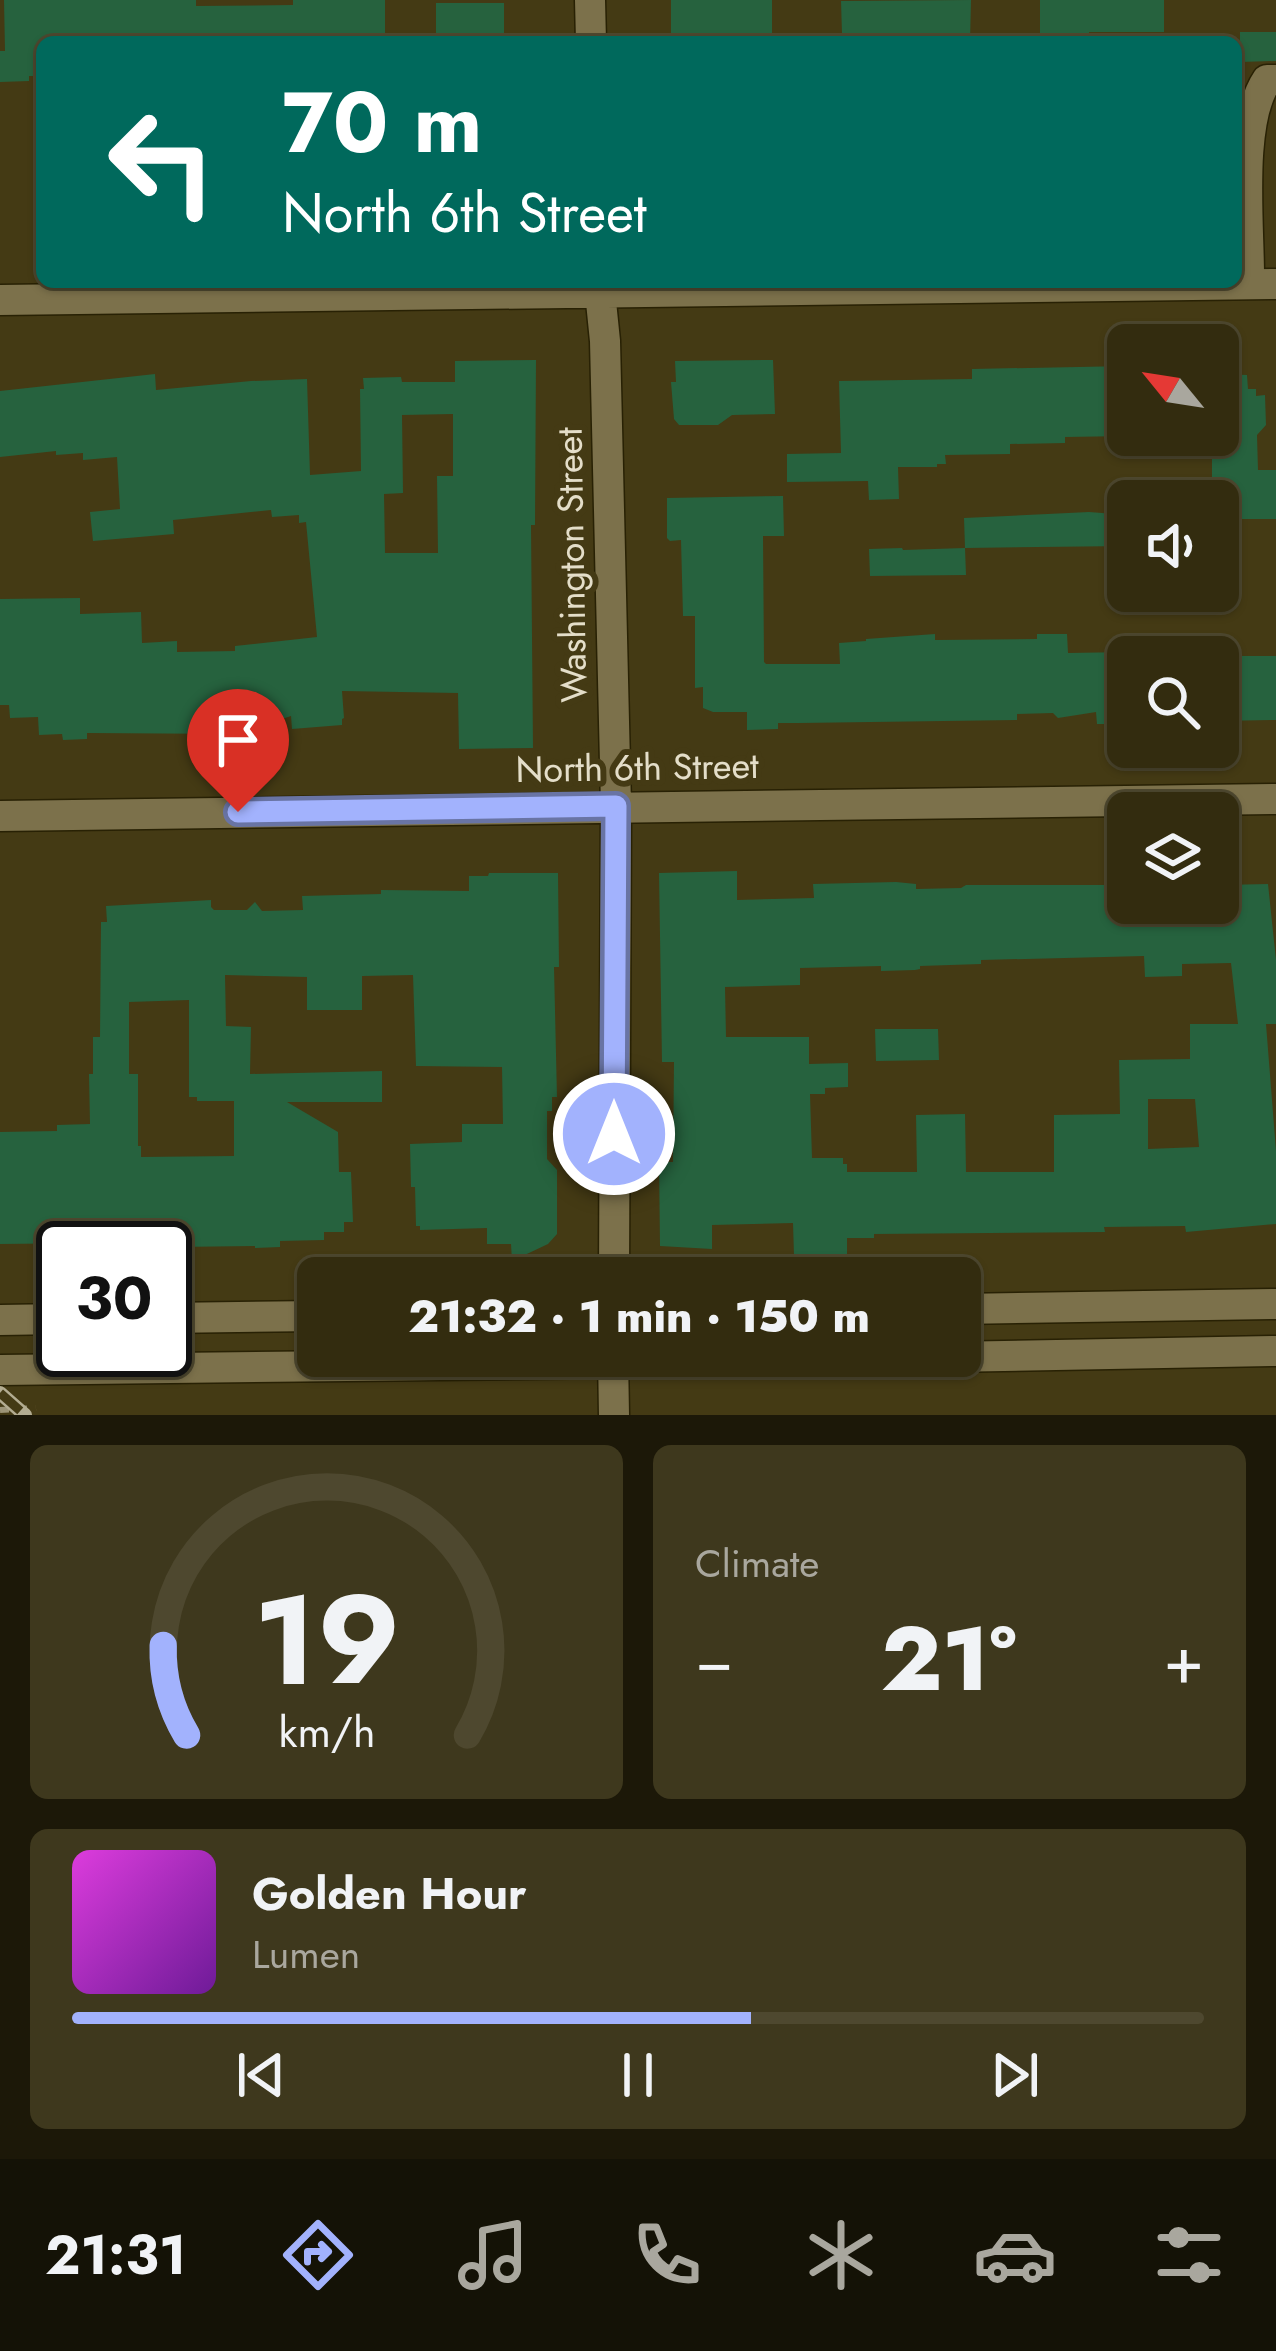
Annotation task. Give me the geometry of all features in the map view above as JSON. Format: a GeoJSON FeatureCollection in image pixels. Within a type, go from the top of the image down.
{"type":"FeatureCollection","features":[{"type":"Feature","properties":{"kind":"street"},"geometry":{"type":"LineString","coordinates":[[590,0],[590,36]]}},
{"type":"Feature","properties":{"kind":"street"},"geometry":{"type":"LineString","coordinates":[[1263,284],[1249,149],[1259,92],[1267,80],[1276,80]]}},
{"type":"Feature","properties":{"kind":"street"},"geometry":{"type":"LineString","coordinates":[[0,300],[554,288]]}},
{"type":"Feature","properties":{"kind":"street","name":"Washington Street"},"geometry":{"type":"LineString","coordinates":[[600,288],[616,806],[614,1257]]}},
{"type":"Feature","properties":{"kind":"street","name":"North 6th Street"},"geometry":{"type":"LineString","coordinates":[[0,816],[1276,799]]}},
{"type":"Feature","properties":{"kind":"street"},"geometry":{"type":"LineString","coordinates":[[981,1309],[1276,1304]]}},
{"type":"Feature","properties":{"kind":"street"},"geometry":{"type":"LineString","coordinates":[[1056,1308],[1056,1355]]}},
{"type":"Feature","properties":{"kind":"street"},"geometry":{"type":"LineString","coordinates":[[192,1318],[297,1316]]}},
{"type":"Feature","properties":{"kind":"street"},"geometry":{"type":"LineString","coordinates":[[13,1320],[14,1370],[297,1365]]}},
{"type":"Feature","properties":{"kind":"street"},"geometry":{"type":"LineString","coordinates":[[981,1356],[1276,1351]]}},
{"type":"Feature","properties":{"kind":"street"},"geometry":{"type":"LineString","coordinates":[[613,1377],[614,1415]]}},
{"type":"Feature","properties":{"kind":"path"},"geometry":{"type":"LineString","coordinates":[[0,1410],[37,1408]]}},
{"type":"Feature","properties":{"kind":"building"},"geometry":{"type":"Polygon","coordinates":[[[4,0],[196,0],[196,6],[385,0],[385,36],[36,36],[36,76],[29,76],[29,81],[0,82],[0,51],[5,51],[4,0]]]}},
{"type":"Feature","properties":{"kind":"building"},"geometry":{"type":"Polygon","coordinates":[[[671,0],[772,0],[772,36],[671,36],[671,0]]]}},
{"type":"Feature","properties":{"kind":"building"},"geometry":{"type":"Polygon","coordinates":[[[971,0],[970,36],[842,34],[841,1],[971,0]]]}},
{"type":"Feature","properties":{"kind":"building"},"geometry":{"type":"Polygon","coordinates":[[[1040,0],[1164,0],[1164,32],[1040,36],[1040,0]]]}},
{"type":"Feature","properties":{"kind":"building"},"geometry":{"type":"Polygon","coordinates":[[[436,3],[504,3],[504,36],[436,36],[436,3]]]}},
{"type":"Feature","properties":{"kind":"building"},"geometry":{"type":"Polygon","coordinates":[[[1240,32],[1276,32],[1276,61],[1242,62],[1240,32]]]}},
{"type":"Feature","properties":{"kind":"building"},"geometry":{"type":"Polygon","coordinates":[[[536,360],[535,525],[531,525],[533,748],[459,749],[458,693],[342,691],[342,725],[292,729],[291,716],[238,734],[87,733],[87,739],[63,740],[62,734],[39,735],[38,717],[10,718],[9,705],[0,705],[0,599],[80,598],[80,614],[141,612],[142,643],[177,641],[177,652],[235,651],[235,646],[317,637],[306,522],[299,523],[299,515],[272,517],[271,510],[173,520],[174,534],[93,541],[90,512],[120,509],[117,457],[83,460],[83,453],[56,455],[56,451],[0,457],[0,391],[155,374],[156,390],[307,379],[310,475],[361,471],[363,378],[455,382],[455,361],[536,360]],[[453,414],[402,415],[403,493],[384,494],[385,553],[438,553],[437,476],[453,476],[453,414]]]}},
{"type":"Feature","properties":{"kind":"building"},"geometry":{"type":"Polygon","coordinates":[[[773,360],[775,414],[732,415],[718,425],[679,425],[674,419],[671,382],[676,382],[675,361],[773,360]]]}},
{"type":"Feature","properties":{"kind":"building"},"geometry":{"type":"Polygon","coordinates":[[[1107,366],[1107,436],[1010,444],[1010,454],[945,455],[946,464],[937,467],[898,467],[899,499],[869,500],[868,481],[787,482],[787,454],[841,453],[839,381],[972,379],[972,369],[1107,366]]]}},
{"type":"Feature","properties":{"kind":"building"},"geometry":{"type":"Polygon","coordinates":[[[1239,375],[1247,375],[1248,389],[1256,389],[1256,396],[1265,395],[1266,425],[1257,435],[1258,470],[1276,470],[1276,519],[1239,519],[1239,480],[1212,480],[1212,456],[1239,456],[1239,375]]]}},
{"type":"Feature","properties":{"kind":"building"},"geometry":{"type":"Polygon","coordinates":[[[783,496],[784,536],[763,536],[766,664],[840,664],[839,643],[866,639],[935,634],[935,640],[1037,639],[1037,634],[1067,634],[1068,653],[1107,652],[1107,724],[1097,724],[1096,712],[1058,718],[1053,713],[1017,714],[1017,720],[778,723],[778,729],[747,730],[747,712],[703,708],[703,687],[695,688],[695,616],[683,616],[681,540],[667,538],[667,498],[783,496]]]}},
{"type":"Feature","properties":{"kind":"building"},"geometry":{"type":"Polygon","coordinates":[[[1107,513],[1107,546],[965,548],[964,518],[1107,513]]]}},
{"type":"Feature","properties":{"kind":"building"},"geometry":{"type":"Polygon","coordinates":[[[965,548],[966,575],[870,576],[869,549],[965,548]]]}},
{"type":"Feature","properties":{"kind":"building"},"geometry":{"type":"Polygon","coordinates":[[[1239,656],[1276,656],[1276,720],[1239,721],[1239,656]]]}},
{"type":"Feature","properties":{"kind":"building"},"geometry":{"type":"Polygon","coordinates":[[[737,871],[737,900],[814,898],[813,884],[896,882],[916,884],[916,889],[1107,885],[1107,924],[1239,924],[1239,885],[1268,884],[1276,960],[1276,1024],[1266,1024],[1276,1151],[1276,1224],[1186,1232],[1185,1226],[1104,1227],[1105,1232],[874,1234],[874,1238],[847,1238],[847,1255],[794,1255],[793,1223],[712,1225],[712,1249],[660,1246],[659,1162],[673,1162],[674,1062],[662,1062],[659,873],[737,871]],[[1144,956],[981,960],[981,964],[915,970],[800,968],[800,985],[725,987],[726,1037],[809,1037],[809,1064],[848,1063],[848,1087],[810,1094],[812,1158],[843,1158],[847,1172],[917,1172],[916,1115],[965,1114],[966,1172],[1054,1172],[1054,1115],[1120,1114],[1119,1060],[1190,1059],[1190,1024],[1238,1024],[1231,963],[1182,964],[1182,976],[1145,977],[1144,956]],[[1148,1099],[1148,1149],[1199,1147],[1195,1099],[1148,1099]]]}},
{"type":"Feature","properties":{"kind":"building"},"geometry":{"type":"Polygon","coordinates":[[[558,873],[557,1097],[552,1097],[552,1111],[547,1111],[547,1159],[557,1170],[557,1234],[548,1244],[512,1257],[511,1244],[487,1244],[487,1228],[420,1230],[416,1226],[410,1144],[462,1142],[462,1124],[503,1124],[502,1067],[416,1066],[413,975],[362,976],[362,1010],[307,1010],[307,977],[225,975],[226,1026],[251,1027],[250,1074],[382,1071],[382,1102],[287,1102],[338,1132],[339,1172],[351,1172],[353,1222],[344,1222],[344,1232],[324,1232],[324,1240],[280,1241],[280,1247],[255,1248],[192,1247],[192,1221],[36,1221],[36,1244],[0,1244],[0,1132],[57,1131],[57,1125],[90,1124],[89,1074],[93,1074],[93,1037],[100,1037],[101,922],[107,922],[106,906],[211,900],[214,910],[247,910],[255,902],[262,911],[303,910],[302,896],[381,894],[381,890],[469,891],[469,876],[558,873]],[[189,1000],[129,1002],[129,1074],[138,1074],[141,1157],[234,1156],[234,1101],[197,1101],[189,1097],[189,1000]]]}},
{"type":"Feature","properties":{"kind":"building"},"geometry":{"type":"Polygon","coordinates":[[[875,1029],[938,1029],[939,1060],[876,1061],[875,1029]]]}},
{"type":"Feature","properties":{"kind":"railway"},"geometry":{"type":"LineString","coordinates":[[0,1393],[25,1415]]}},
{"type":"Feature","properties":{"kind":"route"},"geometry":{"type":"LineString","coordinates":[[238,812],[616,806],[614,1134]]}}]}
